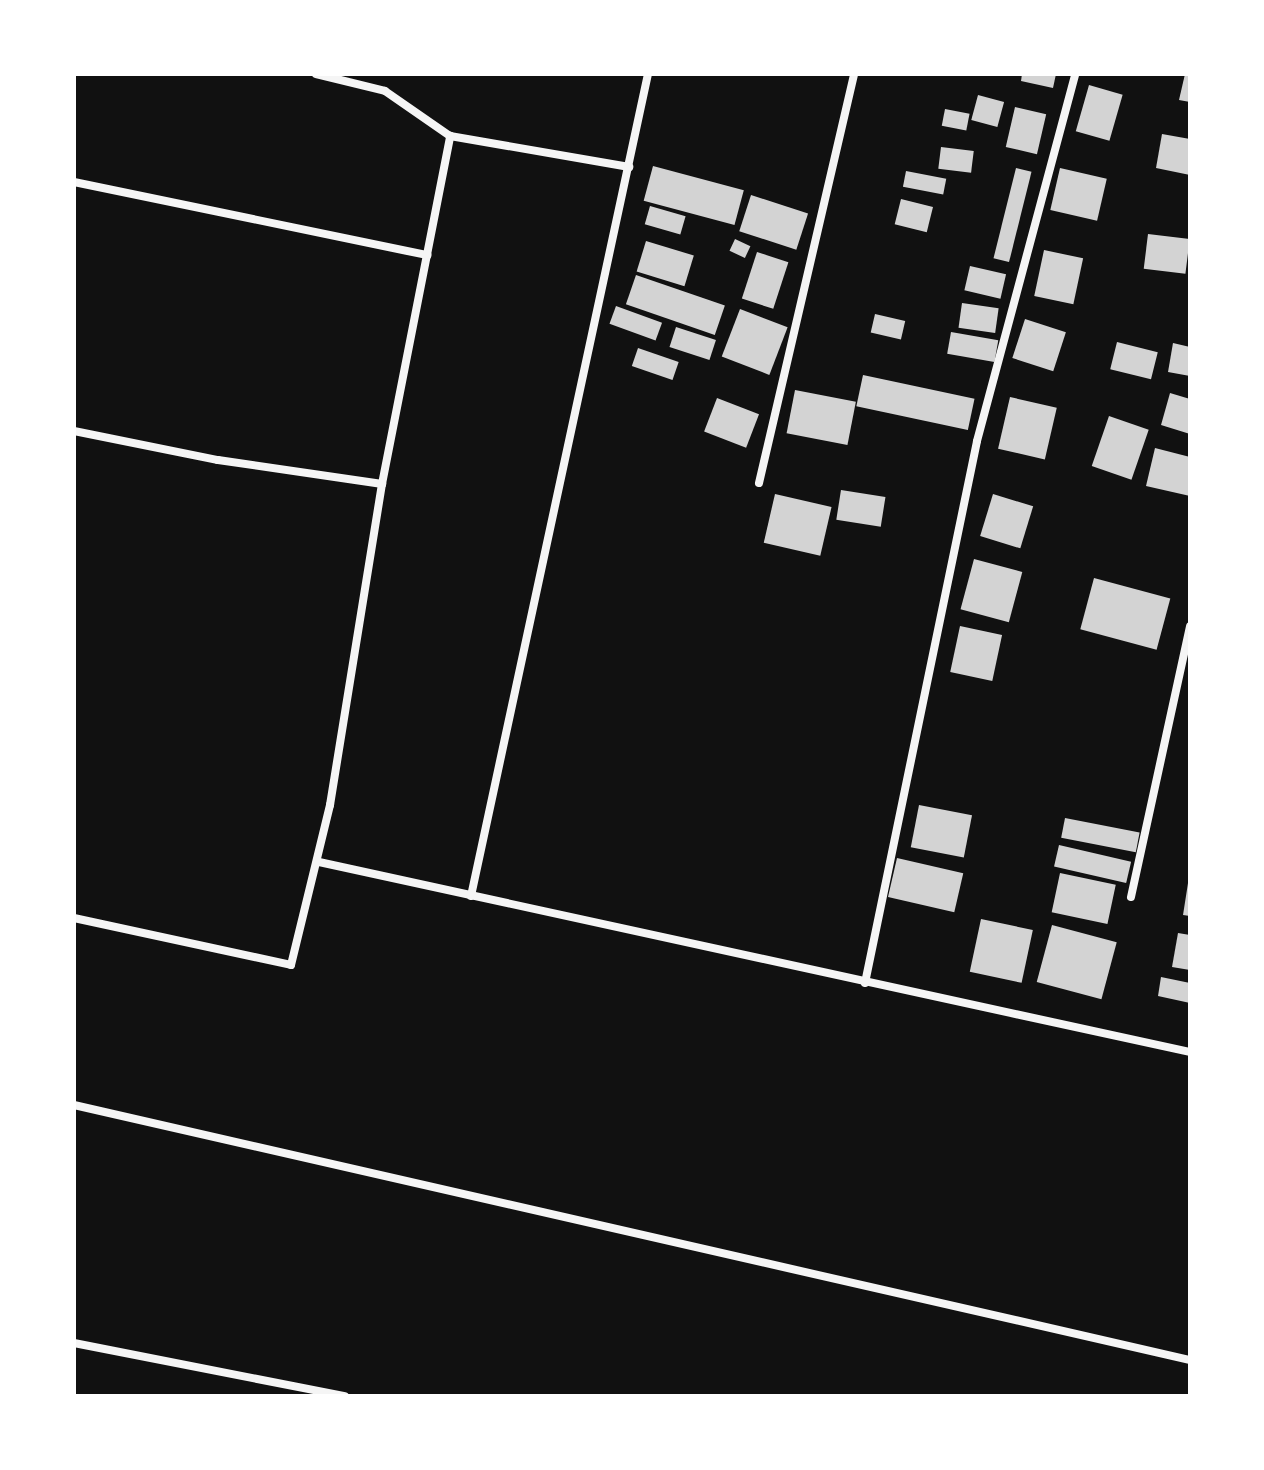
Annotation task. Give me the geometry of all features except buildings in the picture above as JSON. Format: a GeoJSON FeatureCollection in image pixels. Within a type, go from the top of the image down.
{"type":"FeatureCollection","features":[{"type":"Feature","properties":{"kind":"street"},"geometry":{"type":"LineString","coordinates":[[316,74],[385,91],[450,136],[629,167]]}},
{"type":"Feature","properties":{"kind":"street"},"geometry":{"type":"LineString","coordinates":[[471,896],[648,74]]}},
{"type":"Feature","properties":{"kind":"street"},"geometry":{"type":"LineString","coordinates":[[759,483],[854,74]]}},
{"type":"Feature","properties":{"kind":"street"},"geometry":{"type":"LineString","coordinates":[[865,983],[977,441],[1075,74]]}},
{"type":"Feature","properties":{"kind":"street"},"geometry":{"type":"LineString","coordinates":[[74,918],[291,965],[319,862],[382,484],[450,136]]}},
{"type":"Feature","properties":{"kind":"street"},"geometry":{"type":"LineString","coordinates":[[74,182],[428,255]]}},
{"type":"Feature","properties":{"kind":"street"},"geometry":{"type":"LineString","coordinates":[[74,431],[218,460],[382,484]]}},
{"type":"Feature","properties":{"kind":"street"},"geometry":{"type":"LineString","coordinates":[[1131,897],[1190,626]]}},
{"type":"Feature","properties":{"kind":"street"},"geometry":{"type":"LineString","coordinates":[[319,862],[1190,1052]]}},
{"type":"Feature","properties":{"kind":"street"},"geometry":{"type":"LineString","coordinates":[[74,1105],[1190,1360]]}},
{"type":"Feature","properties":{"kind":"street"},"geometry":{"type":"LineString","coordinates":[[74,1343],[345,1396]]}}]}
